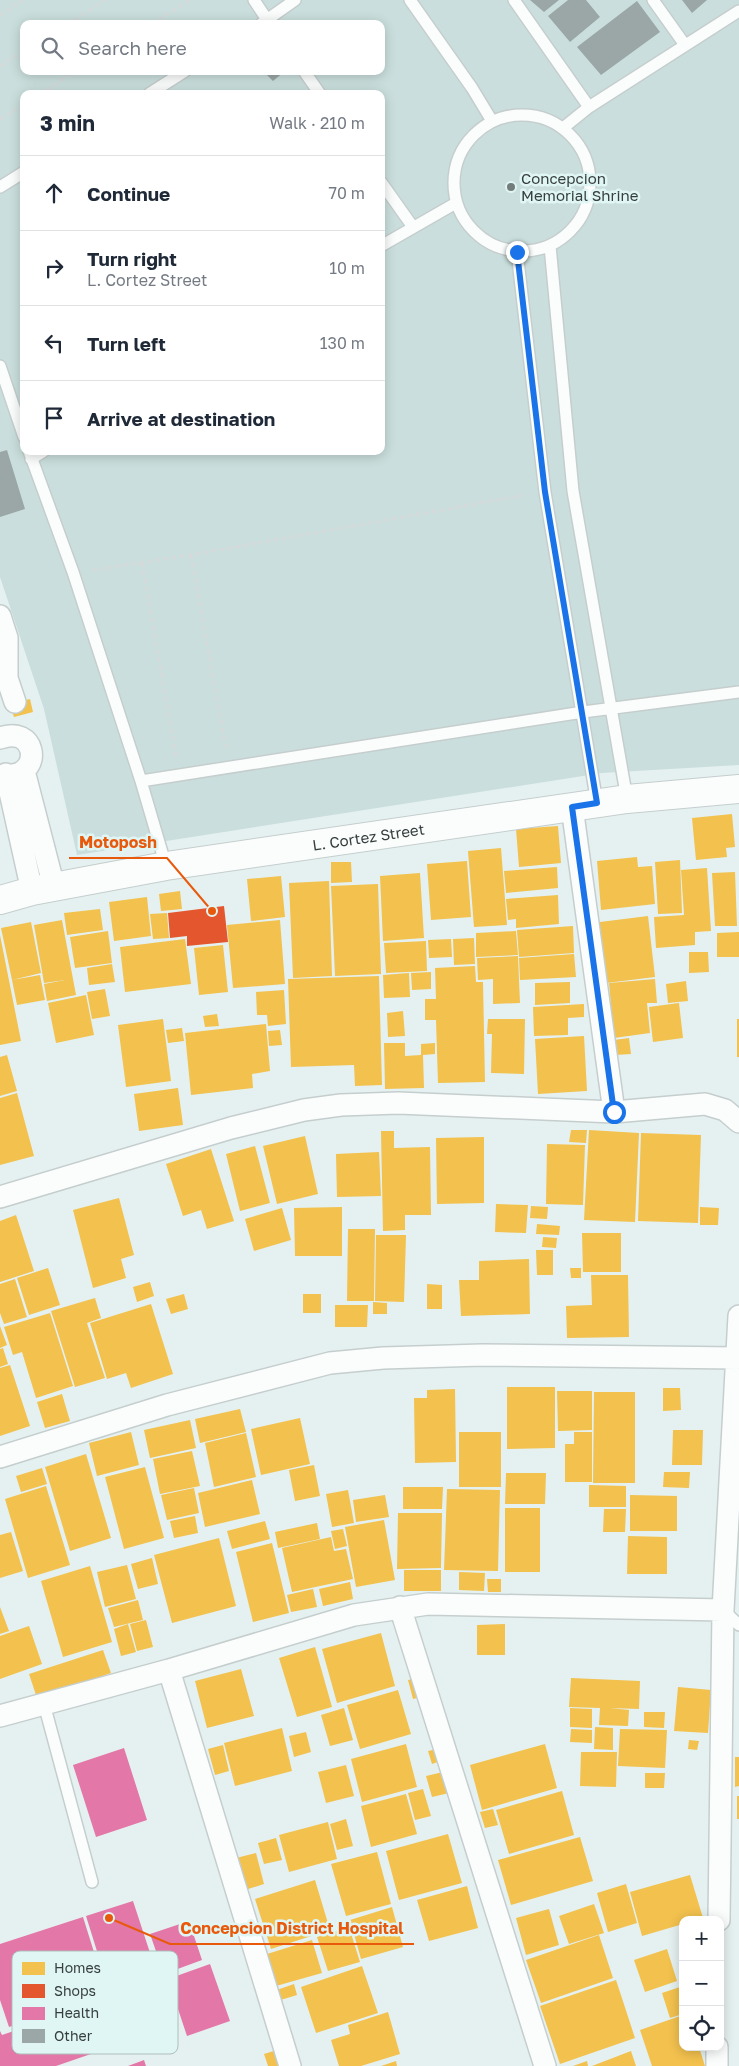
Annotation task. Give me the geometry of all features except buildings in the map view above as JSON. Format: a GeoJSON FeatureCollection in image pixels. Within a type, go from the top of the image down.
{"type":"FeatureCollection","features":[{"type":"Feature","properties":{"kind":"main road","name":"L. Cortez Street"},"geometry":{"type":"LineString","coordinates":[[0,900],[43,889],[166,866],[627,799],[739,788]]}},
{"type":"Feature","properties":{"kind":"street"},"geometry":{"type":"LineString","coordinates":[[0,616],[7,638],[7,678],[24,734],[23,737],[30,747],[31,760],[10,772],[43,889]]}},
{"type":"Feature","properties":{"kind":"street"},"geometry":{"type":"LineString","coordinates":[[0,738],[11,734],[23,737]]}},
{"type":"Feature","properties":{"kind":"street"},"geometry":{"type":"LineString","coordinates":[[584,805],[614,1112]]}},
{"type":"Feature","properties":{"kind":"street"},"geometry":{"type":"LineString","coordinates":[[0,1197],[231,1128],[304,1110],[341,1105],[398,1103],[614,1112],[705,1104],[725,1110],[739,1122]]}},
{"type":"Feature","properties":{"kind":"street"},"geometry":{"type":"LineString","coordinates":[[719,1916],[723,1610],[739,1316]]}},
{"type":"Feature","properties":{"kind":"street"},"geometry":{"type":"LineString","coordinates":[[0,1456],[167,1405],[330,1363],[383,1358],[472,1356],[736,1358]]}},
{"type":"Feature","properties":{"kind":"street"},"geometry":{"type":"LineString","coordinates":[[0,1716],[169,1670],[354,1615],[400,1607],[428,1604],[723,1610]]}},
{"type":"Feature","properties":{"kind":"street"},"geometry":{"type":"LineString","coordinates":[[400,1607],[545,2066]]}},
{"type":"Feature","properties":{"kind":"street"},"geometry":{"type":"LineString","coordinates":[[169,1670],[290,2066]]}},
{"type":"Feature","properties":{"kind":"street"},"geometry":{"type":"LineString","coordinates":[[717,2051],[717,2066]]}},
{"type":"Feature","properties":{"kind":"lane"},"geometry":{"type":"LineString","coordinates":[[254,0],[265,20]]}},
{"type":"Feature","properties":{"kind":"lane"},"geometry":{"type":"LineString","coordinates":[[269,20],[295,0]]}},
{"type":"Feature","properties":{"kind":"lane"},"geometry":{"type":"LineString","coordinates":[[410,0],[472,88],[492,121]]}},
{"type":"Feature","properties":{"kind":"lane"},"geometry":{"type":"LineString","coordinates":[[514,0],[589,107]]}},
{"type":"Feature","properties":{"kind":"lane"},"geometry":{"type":"LineString","coordinates":[[653,0],[685,45]]}},
{"type":"Feature","properties":{"kind":"lane"},"geometry":{"type":"LineString","coordinates":[[563,128],[589,107],[739,11]]}},
{"type":"Feature","properties":{"kind":"lane"},"geometry":{"type":"LineString","coordinates":[[155,90],[179,75]]}},
{"type":"Feature","properties":{"kind":"lane"},"geometry":{"type":"LineString","coordinates":[[307,75],[317,90]]}},
{"type":"Feature","properties":{"kind":"lane"},"geometry":{"type":"LineString","coordinates":[[528,114],[547,118],[563,128],[579,145],[588,167],[590,191],[583,213],[569,232],[550,246],[517,252],[491,244],[469,228],[456,204],[453,184],[456,165],[463,147],[476,132],[492,121],[510,115],[528,114]]}},
{"type":"Feature","properties":{"kind":"lane"},"geometry":{"type":"LineString","coordinates":[[0,187],[20,174]]}},
{"type":"Feature","properties":{"kind":"lane"},"geometry":{"type":"LineString","coordinates":[[385,188],[413,227]]}},
{"type":"Feature","properties":{"kind":"lane"},"geometry":{"type":"LineString","coordinates":[[385,244],[456,204]]}},
{"type":"Feature","properties":{"kind":"lane"},"geometry":{"type":"LineString","coordinates":[[550,246],[573,491],[627,799]]}},
{"type":"Feature","properties":{"kind":"lane"},"geometry":{"type":"LineString","coordinates":[[517,252],[545,492],[583,712],[584,805]]}},
{"type":"Feature","properties":{"kind":"lane"},"geometry":{"type":"LineString","coordinates":[[0,366],[20,425]]}},
{"type":"Feature","properties":{"kind":"lane"},"geometry":{"type":"LineString","coordinates":[[30,455],[72,572],[141,780],[166,866]]}},
{"type":"Feature","properties":{"kind":"lane"},"geometry":{"type":"LineString","coordinates":[[141,780],[583,712],[739,692]]}},
{"type":"Feature","properties":{"kind":"lane"},"geometry":{"type":"LineString","coordinates":[[723,1610],[739,1625]]}},
{"type":"Feature","properties":{"kind":"lane"},"geometry":{"type":"LineString","coordinates":[[44,1704],[92,1882]]}},
{"type":"Feature","properties":{"kind":"path"},"geometry":{"type":"LineString","coordinates":[[0,15],[23,0]]}},
{"type":"Feature","properties":{"kind":"path"},"geometry":{"type":"LineString","coordinates":[[74,20],[105,0]]}},
{"type":"Feature","properties":{"kind":"path"},"geometry":{"type":"LineString","coordinates":[[158,20],[190,0]]}},
{"type":"Feature","properties":{"kind":"path"},"geometry":{"type":"LineString","coordinates":[[0,66],[20,54]]}},
{"type":"Feature","properties":{"kind":"path"},"geometry":{"type":"LineString","coordinates":[[46,90],[70,75]]}},
{"type":"Feature","properties":{"kind":"path"},"geometry":{"type":"LineString","coordinates":[[0,119],[20,106]]}},
{"type":"Feature","properties":{"kind":"path"},"geometry":{"type":"LineString","coordinates":[[72,572],[191,555],[545,492]]}},
{"type":"Feature","properties":{"kind":"path"},"geometry":{"type":"LineString","coordinates":[[191,555],[229,767]]}},
{"type":"Feature","properties":{"kind":"path"},"geometry":{"type":"LineString","coordinates":[[142,563],[180,774]]}},
{"type":"Feature","properties":{"kind":"shaded area"},"geometry":{"type":"Polygon","coordinates":[[[0,0],[739,0],[739,765],[602,773],[77,855],[44,709],[0,577],[0,0]]]}},
{"type":"Feature","properties":{"kind":"place","name":"Concepcion Memorial Shrine"},"geometry":{"type":"Point","coordinates":[511,187]}},
{"type":"Feature","properties":{"kind":"place","name":"Motoposh"},"geometry":{"type":"Point","coordinates":[212,911]}},
{"type":"Feature","properties":{"kind":"place","name":"Concepcion District Hospital"},"geometry":{"type":"Point","coordinates":[109,1918]}},
{"type":"Feature","properties":{"kind":"route"},"geometry":{"type":"LineString","coordinates":[[517,252],[545,492],[597,803],[572,807],[614,1112]]}}]}
